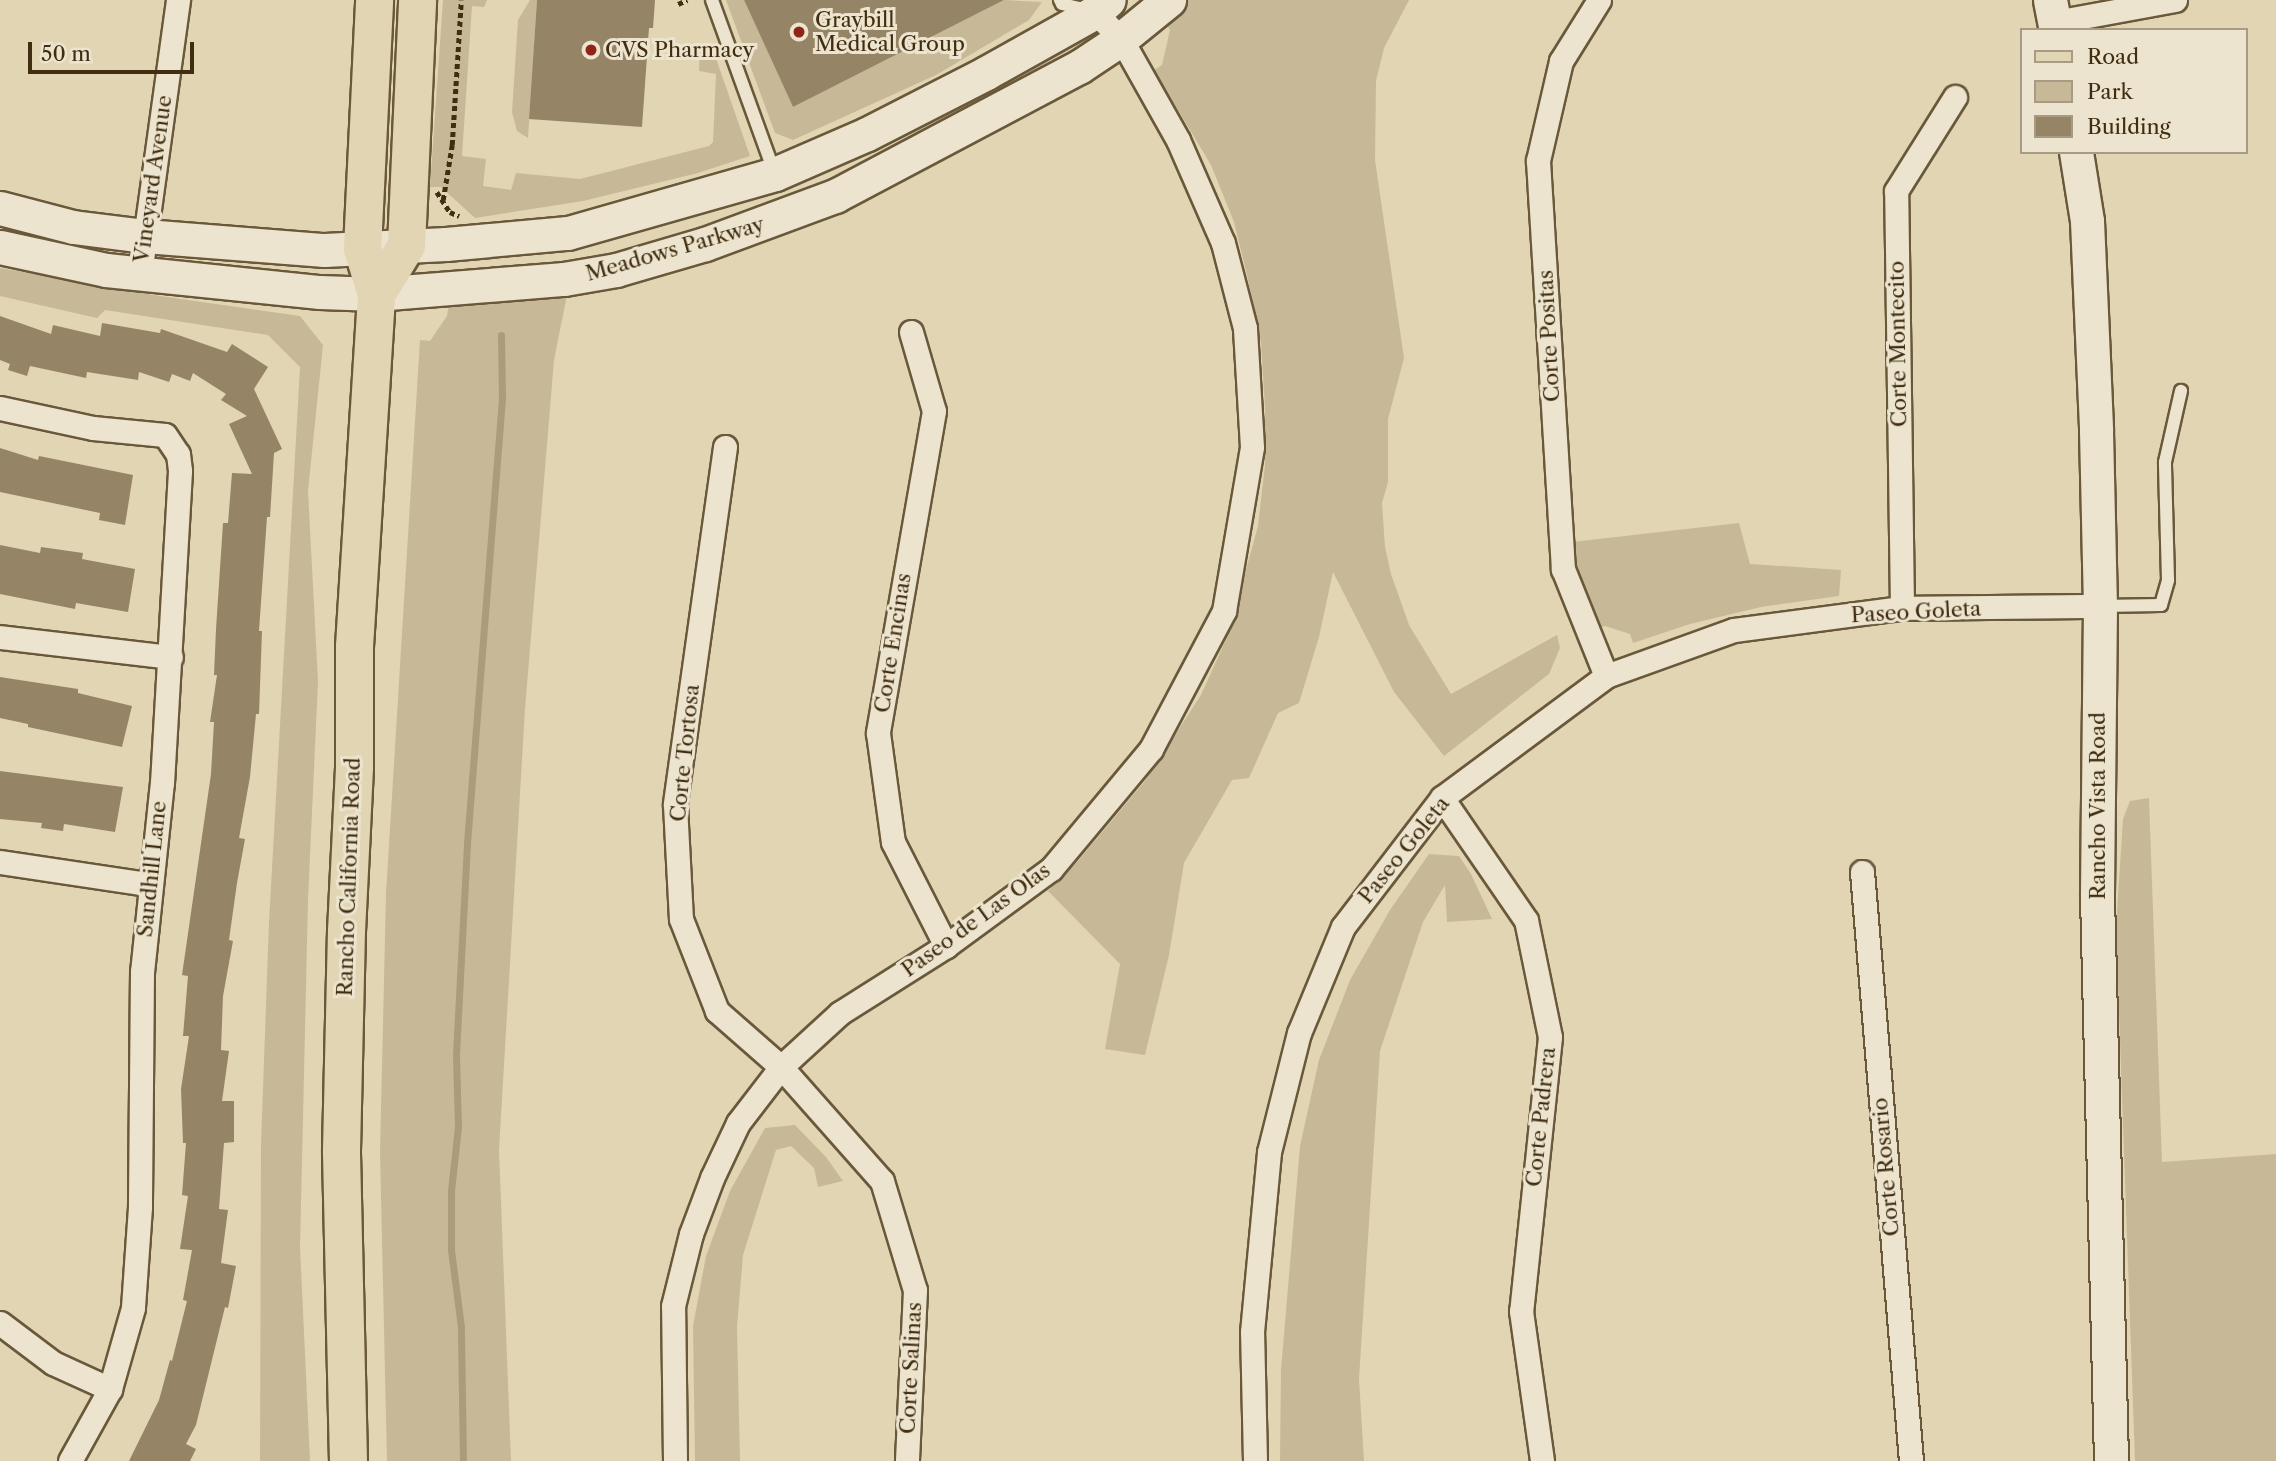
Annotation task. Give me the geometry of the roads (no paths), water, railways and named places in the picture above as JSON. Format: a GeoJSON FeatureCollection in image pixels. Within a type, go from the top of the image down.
{"type":"FeatureCollection","features":[{"type":"Feature","properties":{"kind":"main road","name":"Rancho California Road"},"geometry":{"type":"LineString","coordinates":[[348,1461],[341,1240],[344,985],[354,766],[358,535],[376,294],[362,248],[374,0]]}},
{"type":"Feature","properties":{"kind":"main road","name":"Rancho California Road"},"geometry":{"type":"LineString","coordinates":[[376,294],[406,245],[417,0]]}},
{"type":"Feature","properties":{"kind":"main road","name":"Meadows Parkway"},"geometry":{"type":"LineString","coordinates":[[0,247],[140,274],[376,294],[564,279],[616,270],[777,220],[835,196],[1079,67],[1169,0]]}},
{"type":"Feature","properties":{"kind":"main road","name":"Meadows Parkway"},"geometry":{"type":"LineString","coordinates":[[0,208],[73,227],[145,236],[324,250],[568,233],[775,174],[867,134],[1099,4]]}},
{"type":"Feature","properties":{"kind":"main road","name":"Rancho Vista Road"},"geometry":{"type":"LineString","coordinates":[[2076,154],[2087,221],[2100,606],[2098,910],[2111,1461]]}},
{"type":"Feature","properties":{"kind":"street","name":"Vineyard Avenue"},"geometry":{"type":"LineString","coordinates":[[140,274],[178,0]]}},
{"type":"Feature","properties":{"kind":"street","name":"Corte Positas"},"geometry":{"type":"LineString","coordinates":[[1599,0],[1561,61],[1538,161],[1563,569],[1606,676]]}},
{"type":"Feature","properties":{"kind":"street"},"geometry":{"type":"LineString","coordinates":[[2054,17],[2175,0]]}},
{"type":"Feature","properties":{"kind":"street","name":"Paseo de Las Olas"},"geometry":{"type":"LineString","coordinates":[[675,1461],[673,1306],[691,1234],[712,1178],[738,1123],[781,1067],[840,1013],[946,946],[1051,869],[1151,749],[1224,611],[1252,447],[1245,328],[1223,243],[1178,140],[1099,4]]}},
{"type":"Feature","properties":{"kind":"street","name":"Corte Montecito"},"geometry":{"type":"LineString","coordinates":[[1902,608],[1896,191],[1955,97]]}},
{"type":"Feature","properties":{"kind":"street","name":"Corte Encinas"},"geometry":{"type":"LineString","coordinates":[[911,332],[934,411],[878,733],[893,842],[946,946]]}},
{"type":"Feature","properties":{"kind":"street","name":"Sandhill Lane"},"geometry":{"type":"LineString","coordinates":[[0,408],[93,428],[165,435],[178,454],[180,471],[162,782],[148,884],[142,971],[141,1207],[133,1308],[110,1389],[70,1461]]}},
{"type":"Feature","properties":{"kind":"street","name":"Corte Tortosa"},"geometry":{"type":"LineString","coordinates":[[725,447],[675,805],[681,919],[717,1011],[781,1067]]}},
{"type":"Feature","properties":{"kind":"street","name":"Paseo Goleta"},"geometry":{"type":"LineString","coordinates":[[1255,1461],[1252,1332],[1269,1152],[1299,1033],[1343,927],[1442,798],[1606,676],[1734,630],[1902,608],[2100,606]]}},
{"type":"Feature","properties":{"kind":"street"},"geometry":{"type":"LineString","coordinates":[[0,637],[171,656]]}},
{"type":"Feature","properties":{"kind":"street","name":"Corte Padrera"},"geometry":{"type":"LineString","coordinates":[[1442,798],[1526,920],[1549,1037],[1521,1311],[1542,1461]]}},
{"type":"Feature","properties":{"kind":"street"},"geometry":{"type":"LineString","coordinates":[[0,862],[148,884]]}},
{"type":"Feature","properties":{"kind":"street","name":"Corte Rosario"},"geometry":{"type":"LineString","coordinates":[[1862,872],[1911,1461]]}},
{"type":"Feature","properties":{"kind":"street","name":"Corte Salinas"},"geometry":{"type":"LineString","coordinates":[[781,1067],[882,1181],[915,1290],[908,1461]]}},
{"type":"Feature","properties":{"kind":"street"},"geometry":{"type":"LineString","coordinates":[[0,1323],[53,1363],[110,1389]]}},
{"type":"Feature","properties":{"kind":"lane"},"geometry":{"type":"LineString","coordinates":[[712,0],[775,174]]}},
{"type":"Feature","properties":{"kind":"lane"},"geometry":{"type":"LineString","coordinates":[[1059,0],[1062,4],[1099,4]]}},
{"type":"Feature","properties":{"kind":"lane"},"geometry":{"type":"LineString","coordinates":[[2100,606],[2161,605],[2168,580],[2165,462],[2181,391]]}},
{"type":"Feature","properties":{"kind":"waterway"},"geometry":{"type":"LineString","coordinates":[[463,1461],[461,1327],[451,1250],[451,1191],[458,1127],[456,1054],[467,843],[502,399],[501,335]]}},
{"type":"Feature","properties":{"kind":"place","name":"Graybill Medical Group"},"geometry":{"type":"Point","coordinates":[799,32]}},
{"type":"Feature","properties":{"kind":"place","name":"CVS Pharmacy"},"geometry":{"type":"Point","coordinates":[591,50]}}]}
